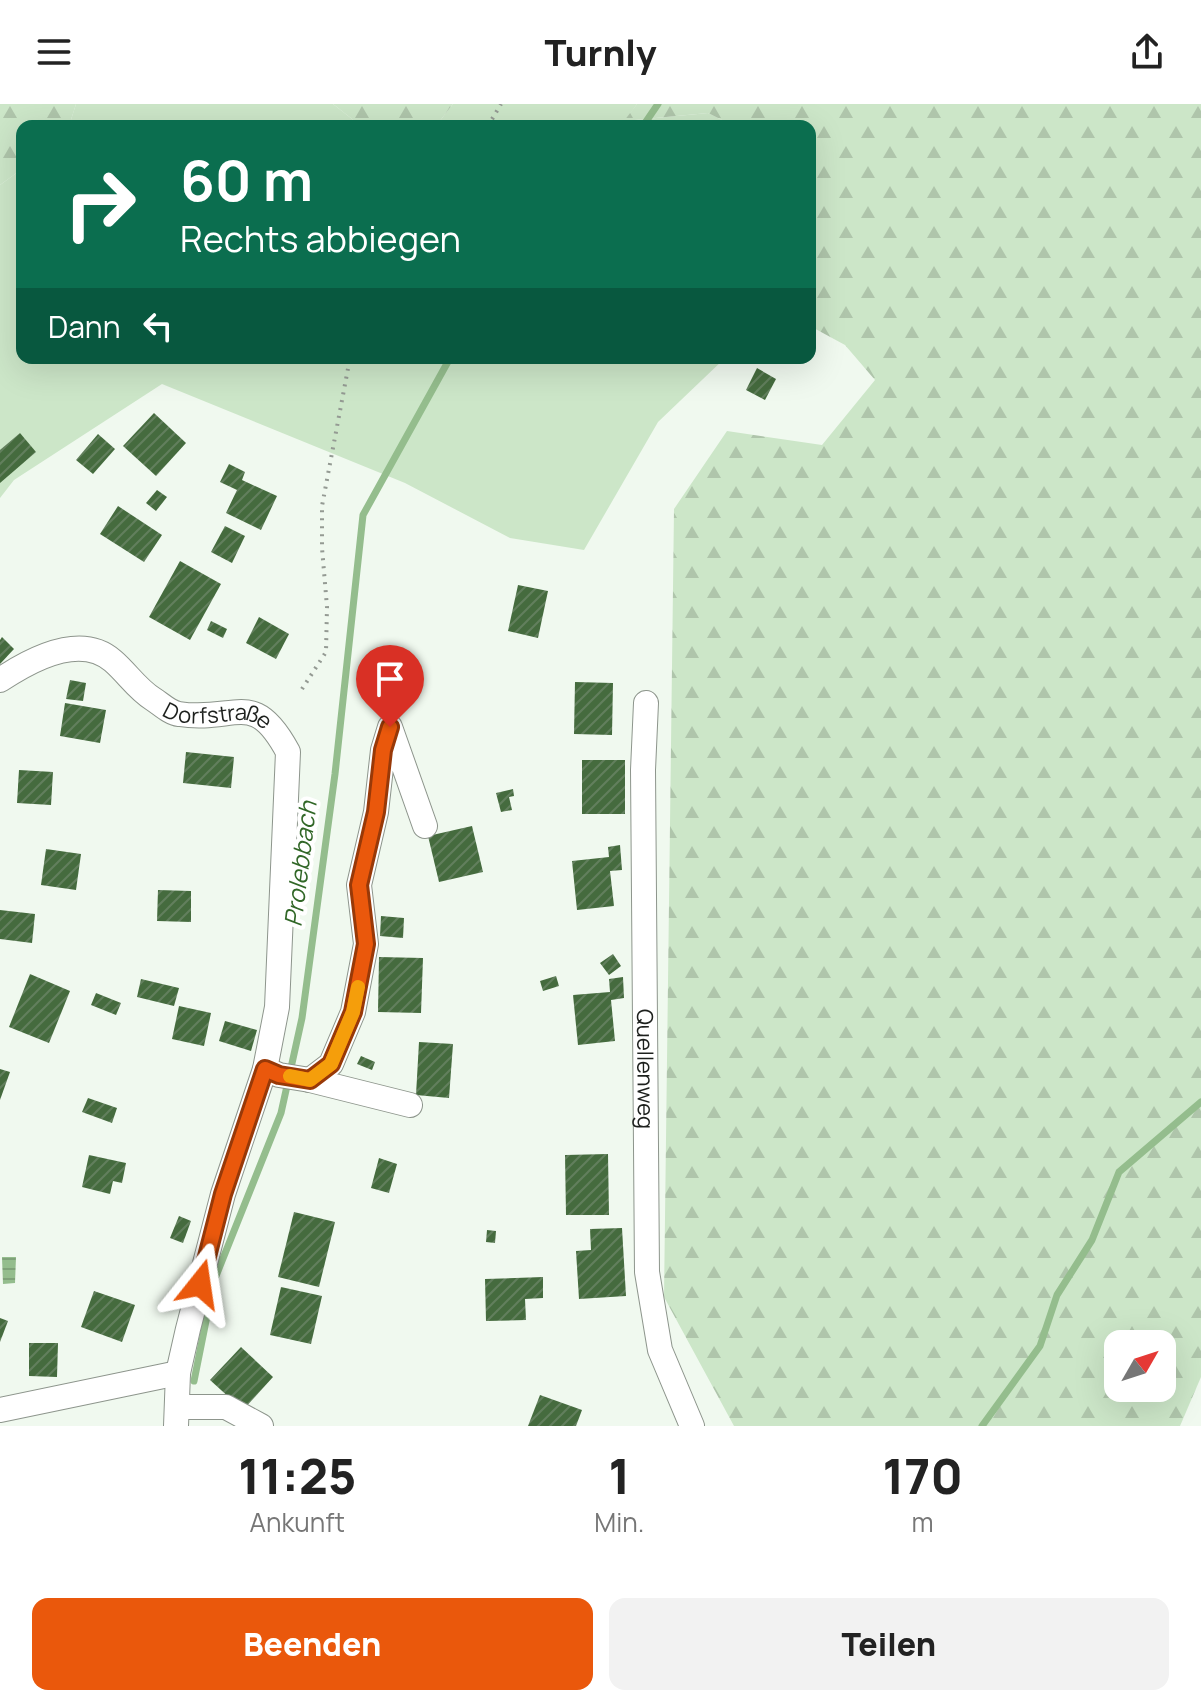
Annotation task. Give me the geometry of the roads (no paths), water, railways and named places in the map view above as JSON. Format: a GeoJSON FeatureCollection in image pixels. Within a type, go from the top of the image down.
{"type":"FeatureCollection","features":[{"type":"Feature","properties":{"kind":"street","name":"Dorfstraße"},"geometry":{"type":"LineString","coordinates":[[0,680],[43,655],[83,649],[111,659],[141,692],[177,714],[256,713],[275,727],[288,752],[272,1072],[223,1194],[178,1373],[177,1417]]}},
{"type":"Feature","properties":{"kind":"street"},"geometry":{"type":"LineString","coordinates":[[0,680],[0,688]]}},
{"type":"Feature","properties":{"kind":"street","name":"Quellenweg"},"geometry":{"type":"LineString","coordinates":[[646,703],[643,770],[647,1272],[660,1350],[692,1426]]}},
{"type":"Feature","properties":{"kind":"street"},"geometry":{"type":"LineString","coordinates":[[310,1080],[331,1064],[353,1012],[366,944],[359,885],[376,812],[383,750],[390,727],[425,826]]}},
{"type":"Feature","properties":{"kind":"street"},"geometry":{"type":"LineString","coordinates":[[272,1072],[410,1105]]}},
{"type":"Feature","properties":{"kind":"street"},"geometry":{"type":"LineString","coordinates":[[0,1410],[178,1373]]}},
{"type":"Feature","properties":{"kind":"street"},"geometry":{"type":"LineString","coordinates":[[177,1417],[205,1407],[226,1407],[261,1426]]}},
{"type":"Feature","properties":{"kind":"waterway","name":"Prolebbach"},"geometry":{"type":"LineString","coordinates":[[647,120],[658,104]]}},
{"type":"Feature","properties":{"kind":"waterway","name":"Prolebbach"},"geometry":{"type":"LineString","coordinates":[[194,1381],[214,1281],[281,1113],[302,1018],[335,774],[363,515],[447,364]]}},
{"type":"Feature","properties":{"kind":"waterway"},"geometry":{"type":"LineString","coordinates":[[982,1426],[1040,1346],[1057,1295],[1092,1240],[1119,1172],[1201,1102]]}}]}
